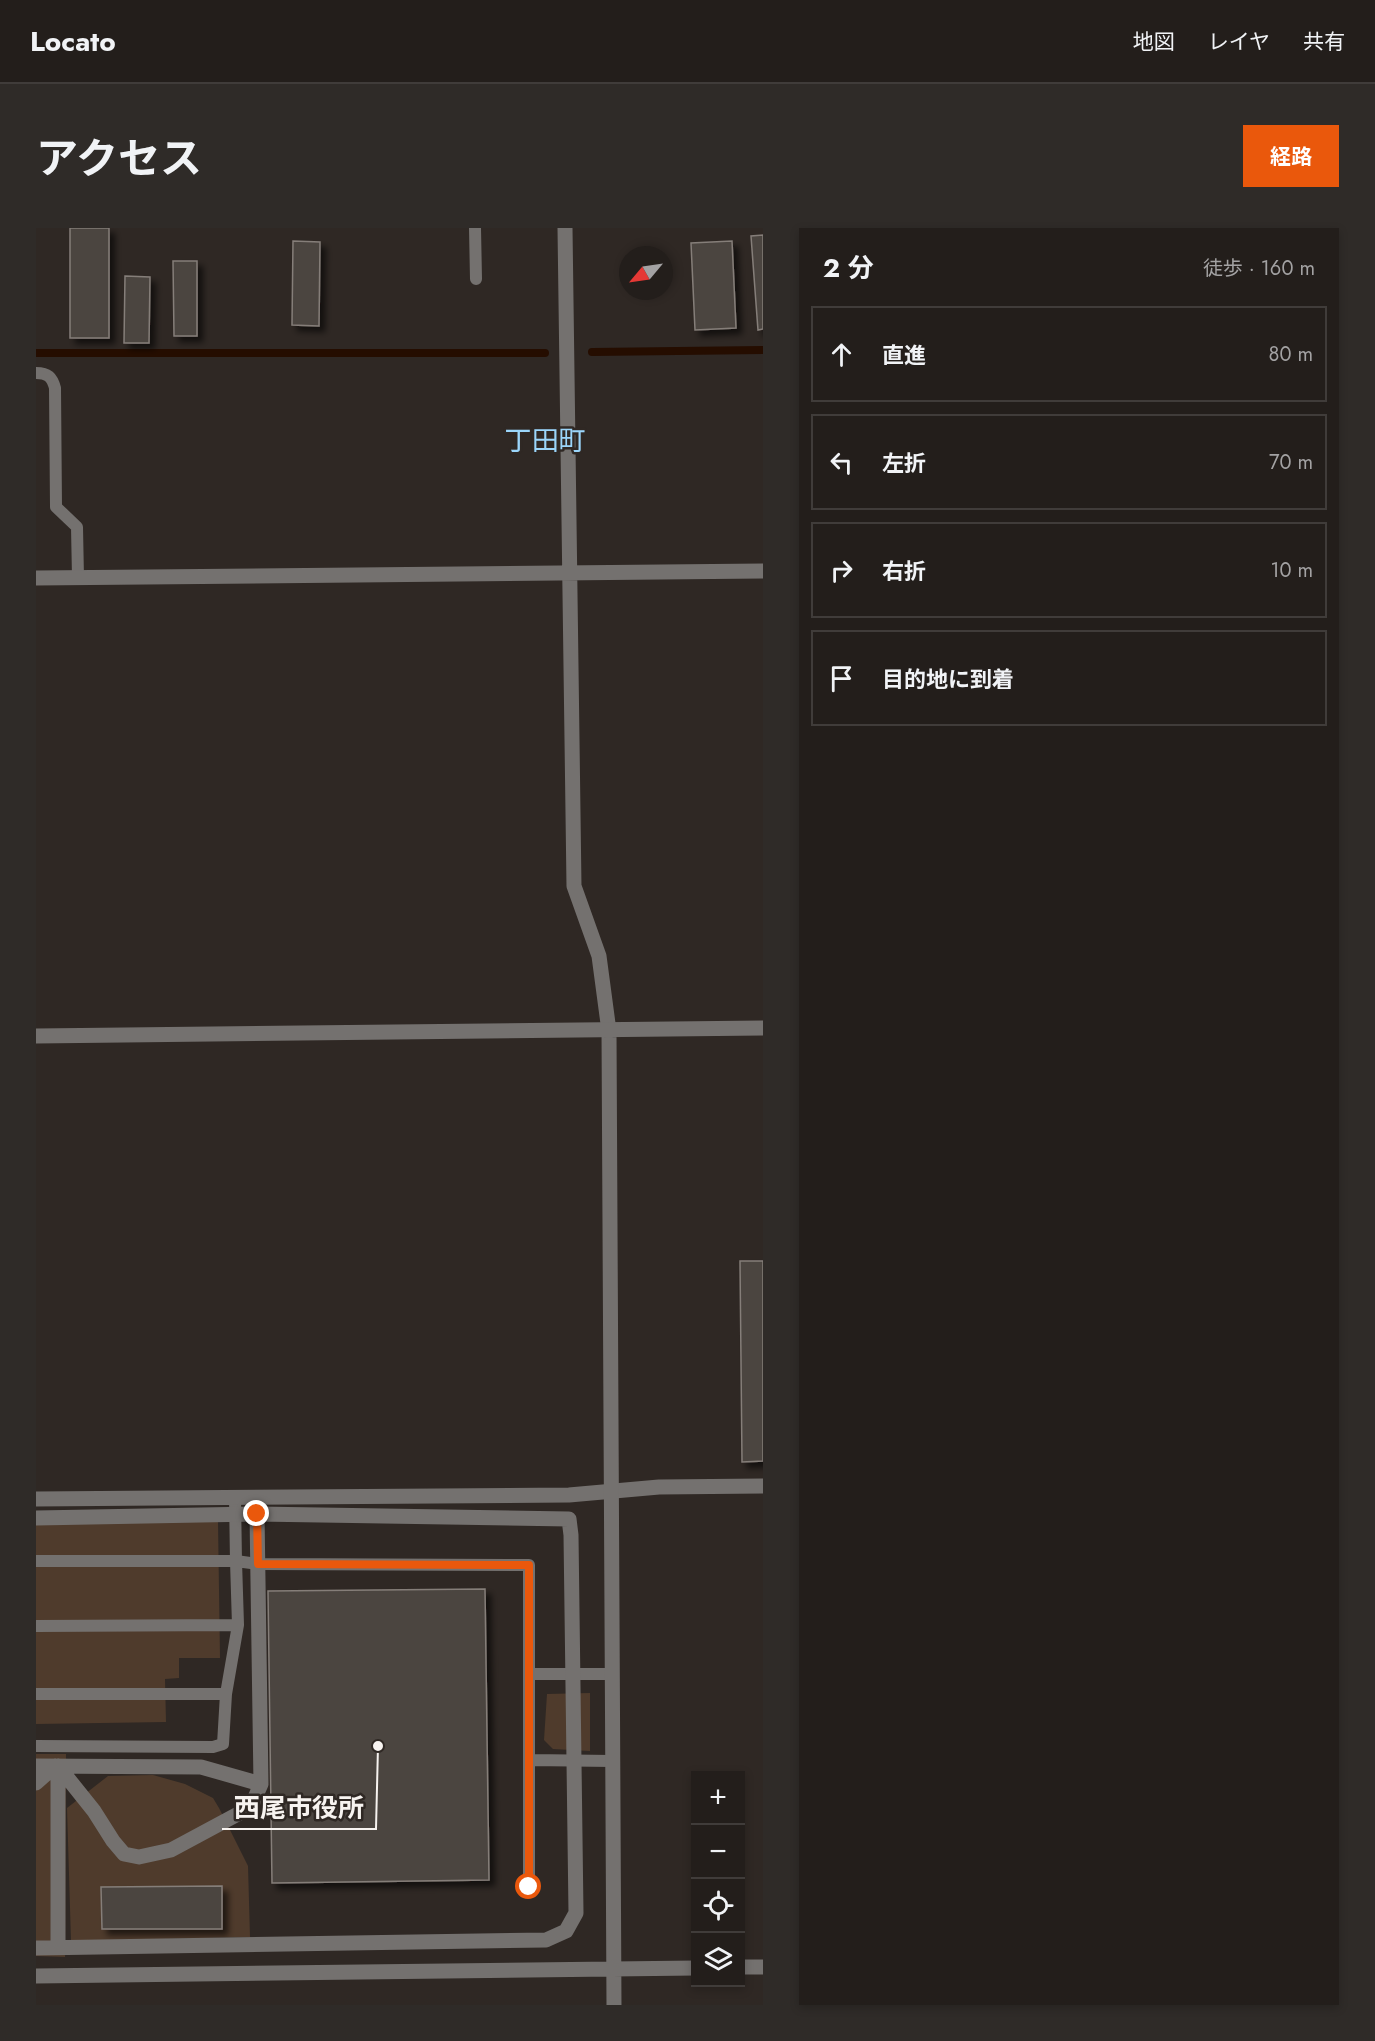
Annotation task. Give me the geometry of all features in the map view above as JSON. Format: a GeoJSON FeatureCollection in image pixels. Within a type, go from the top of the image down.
{"type":"FeatureCollection","features":[{"type":"Feature","properties":{"kind":"street"},"geometry":{"type":"LineString","coordinates":[[565,228],[574,886],[599,956],[609,1031],[614,2005]]}},
{"type":"Feature","properties":{"kind":"street"},"geometry":{"type":"LineString","coordinates":[[36,578],[763,571]]}},
{"type":"Feature","properties":{"kind":"street"},"geometry":{"type":"LineString","coordinates":[[36,1036],[763,1028]]}},
{"type":"Feature","properties":{"kind":"street"},"geometry":{"type":"LineString","coordinates":[[36,1499],[569,1495],[659,1487],[763,1486]]}},
{"type":"Feature","properties":{"kind":"street"},"geometry":{"type":"LineString","coordinates":[[57,1766],[94,1811],[124,1854],[139,1857],[171,1850],[251,1807],[261,1784],[257,1514]]}},
{"type":"Feature","properties":{"kind":"street"},"geometry":{"type":"LineString","coordinates":[[36,1518],[257,1514],[569,1519],[576,1913],[566,1931],[546,1940],[36,1948]]}},
{"type":"Feature","properties":{"kind":"street"},"geometry":{"type":"LineString","coordinates":[[36,1766],[201,1767],[261,1784]]}},
{"type":"Feature","properties":{"kind":"street"},"geometry":{"type":"LineString","coordinates":[[57,1766],[58,1947]]}},
{"type":"Feature","properties":{"kind":"street"},"geometry":{"type":"LineString","coordinates":[[36,1783],[57,1766]]}},
{"type":"Feature","properties":{"kind":"street"},"geometry":{"type":"LineString","coordinates":[[745,1967],[763,1967]]}},
{"type":"Feature","properties":{"kind":"street"},"geometry":{"type":"LineString","coordinates":[[36,1976],[691,1968]]}},
{"type":"Feature","properties":{"kind":"lane"},"geometry":{"type":"LineString","coordinates":[[475,228],[476,279]]}},
{"type":"Feature","properties":{"kind":"lane"},"geometry":{"type":"LineString","coordinates":[[36,373],[44,373],[52,379],[55,388],[56,507],[77,527],[78,578]]}},
{"type":"Feature","properties":{"kind":"lane"},"geometry":{"type":"LineString","coordinates":[[36,1746],[213,1747],[223,1744],[226,1694],[238,1625],[236,1498]]}},
{"type":"Feature","properties":{"kind":"lane"},"geometry":{"type":"LineString","coordinates":[[36,1562],[236,1561],[258,1564],[529,1565],[529,1887]]}},
{"type":"Feature","properties":{"kind":"lane"},"geometry":{"type":"LineString","coordinates":[[36,1626],[238,1625]]}},
{"type":"Feature","properties":{"kind":"lane"},"geometry":{"type":"LineString","coordinates":[[529,1674],[612,1674]]}},
{"type":"Feature","properties":{"kind":"lane"},"geometry":{"type":"LineString","coordinates":[[36,1694],[226,1694]]}},
{"type":"Feature","properties":{"kind":"lane"},"geometry":{"type":"LineString","coordinates":[[529,1760],[613,1761]]}},
{"type":"Feature","properties":{"kind":"shaded area"},"geometry":{"type":"Polygon","coordinates":[[[218,1521],[220,1658],[179,1658],[179,1678],[165,1679],[166,1722],[36,1724],[36,1524],[218,1521]]]}},
{"type":"Feature","properties":{"kind":"shaded area"},"geometry":{"type":"Polygon","coordinates":[[[590,1693],[590,1751],[553,1749],[544,1740],[547,1694],[590,1693]]]}},
{"type":"Feature","properties":{"kind":"shaded area"},"geometry":{"type":"Polygon","coordinates":[[[36,1754],[66,1754],[65,1957],[36,1956],[36,1754]]]}},
{"type":"Feature","properties":{"kind":"shaded area"},"geometry":{"type":"Polygon","coordinates":[[[153,1775],[185,1784],[213,1798],[219,1808],[248,1866],[250,1937],[71,1941],[67,1808],[108,1776],[153,1775]]]}},
{"type":"Feature","properties":{"kind":"building"},"geometry":{"type":"Polygon","coordinates":[[[70,228],[109,228],[109,338],[70,338],[70,228]]]}},
{"type":"Feature","properties":{"kind":"building"},"geometry":{"type":"Polygon","coordinates":[[[763,235],[763,329],[758,330],[751,236],[763,235]]]}},
{"type":"Feature","properties":{"kind":"building"},"geometry":{"type":"Polygon","coordinates":[[[293,241],[320,242],[319,326],[292,325],[293,241]]]}},
{"type":"Feature","properties":{"kind":"building"},"geometry":{"type":"Polygon","coordinates":[[[732,241],[736,328],[695,330],[691,243],[732,241]]]}},
{"type":"Feature","properties":{"kind":"building"},"geometry":{"type":"Polygon","coordinates":[[[173,261],[197,261],[197,336],[174,336],[173,261]]]}},
{"type":"Feature","properties":{"kind":"building"},"geometry":{"type":"Polygon","coordinates":[[[125,276],[150,277],[149,343],[124,343],[125,276]]]}},
{"type":"Feature","properties":{"kind":"building"},"geometry":{"type":"Polygon","coordinates":[[[740,1261],[763,1261],[763,1461],[742,1462],[740,1261]]]}},
{"type":"Feature","properties":{"kind":"building"},"geometry":{"type":"Polygon","coordinates":[[[485,1589],[489,1880],[272,1883],[268,1591],[485,1589]]]}},
{"type":"Feature","properties":{"kind":"building"},"geometry":{"type":"Polygon","coordinates":[[[222,1886],[222,1929],[102,1929],[101,1887],[222,1886]]]}},
{"type":"Feature","properties":{"kind":"waterway"},"geometry":{"type":"LineString","coordinates":[[592,352],[763,350]]}},
{"type":"Feature","properties":{"kind":"waterway"},"geometry":{"type":"LineString","coordinates":[[36,353],[545,353]]}},
{"type":"Feature","properties":{"kind":"place","name":"西尾市役所"},"geometry":{"type":"Point","coordinates":[378,1746]}},
{"type":"Feature","properties":{"kind":"district","name":"丁田町"},"geometry":{"type":"Point","coordinates":[545,441]}},
{"type":"Feature","properties":{"kind":"route"},"geometry":{"type":"LineString","coordinates":[[257,1514],[258,1564],[529,1565],[529,1887]]}}]}
